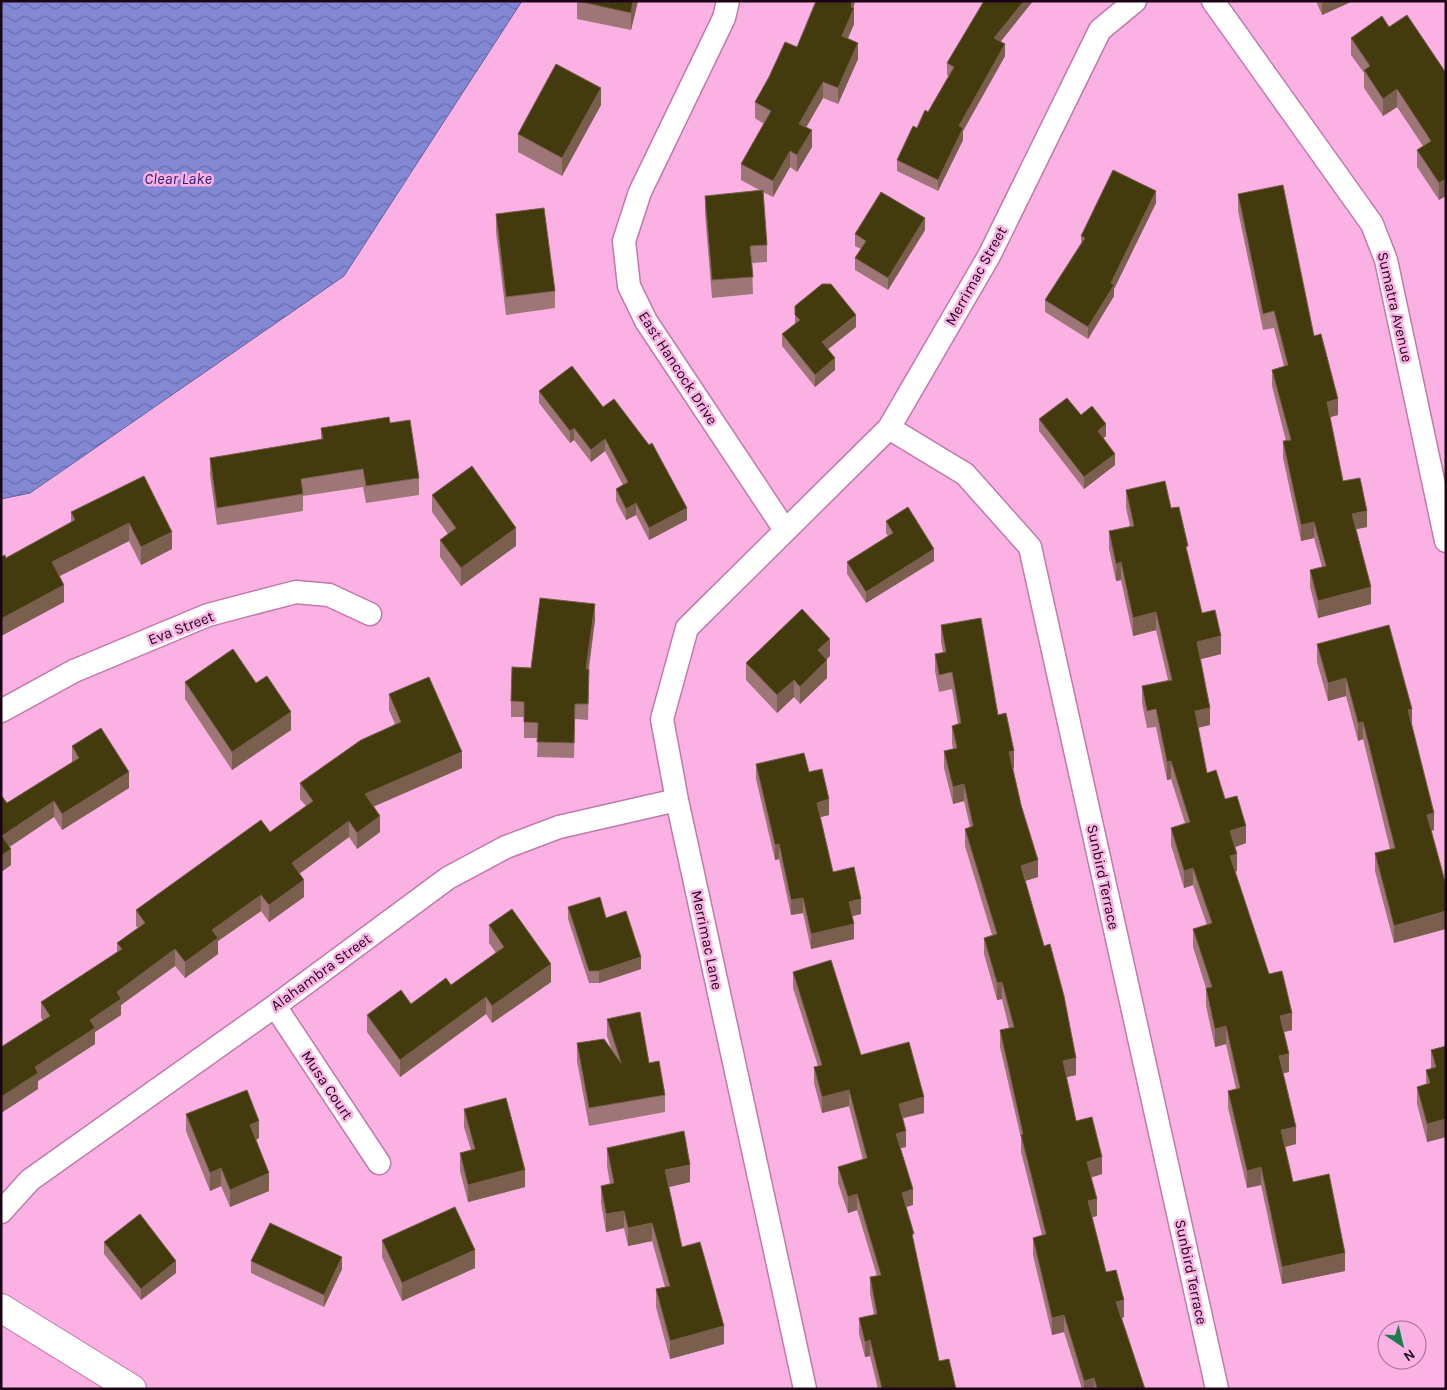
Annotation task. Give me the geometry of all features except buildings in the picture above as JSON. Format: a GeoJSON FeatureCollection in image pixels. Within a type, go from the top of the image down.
{"type":"FeatureCollection","features":[{"type":"Feature","properties":{"kind":"main road"},"geometry":{"type":"LineString","coordinates":[[1,1308],[132,1389]]}},
{"type":"Feature","properties":{"kind":"street","name":"East Hancock Drive"},"geometry":{"type":"LineString","coordinates":[[728,1],[720,27],[640,192],[624,241],[628,286],[646,321],[785,530]]}},
{"type":"Feature","properties":{"kind":"street","name":"Merrimac Street"},"geometry":{"type":"LineString","coordinates":[[785,530],[889,428],[989,256],[1100,30],[1135,1]]}},
{"type":"Feature","properties":{"kind":"street","name":"Sumatra Avenue"},"geometry":{"type":"LineString","coordinates":[[1213,1],[1372,224],[1386,260],[1446,541]]}},
{"type":"Feature","properties":{"kind":"street","name":"Sunbird Terrace"},"geometry":{"type":"LineString","coordinates":[[889,428],[965,474],[1030,547],[1217,1389]]}},
{"type":"Feature","properties":{"kind":"street","name":"Merrimac Lane"},"geometry":{"type":"LineString","coordinates":[[785,530],[687,628],[662,719],[677,800],[804,1389]]}},
{"type":"Feature","properties":{"kind":"street","name":"Eva Street"},"geometry":{"type":"LineString","coordinates":[[1,710],[74,671],[208,615],[296,592],[329,595],[370,614]]}},
{"type":"Feature","properties":{"kind":"street","name":"Alahambra Street"},"geometry":{"type":"LineString","coordinates":[[1,1212],[30,1180],[275,1006],[448,878],[506,847],[559,826],[677,800]]}},
{"type":"Feature","properties":{"kind":"street","name":"Musa Court"},"geometry":{"type":"LineString","coordinates":[[275,1006],[380,1164]]}},
{"type":"Feature","properties":{"kind":"water","name":"Clear Lake"},"geometry":{"type":"Polygon","coordinates":[[[1,1],[522,1],[344,276],[30,493],[1,499],[1,1]]]}}]}
